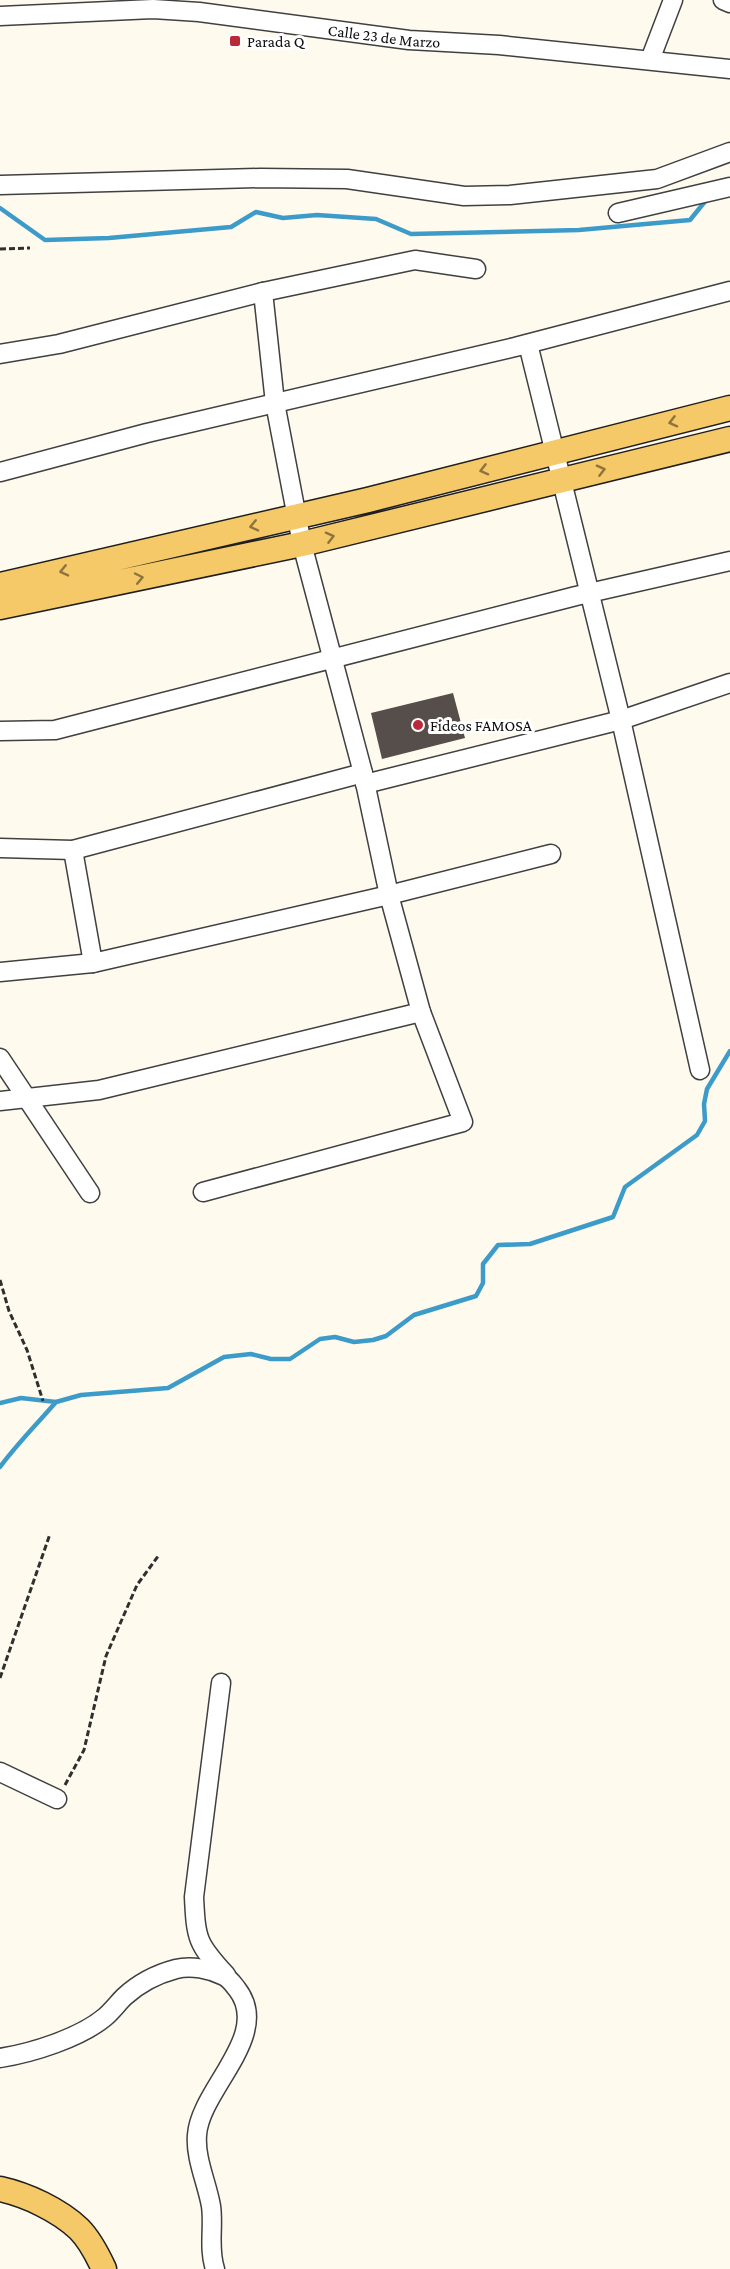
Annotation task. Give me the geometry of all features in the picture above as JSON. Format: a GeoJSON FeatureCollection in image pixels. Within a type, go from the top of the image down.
{"type":"FeatureCollection","features":[{"type":"Feature","properties":{"kind":"main road"},"geometry":{"type":"LineString","coordinates":[[0,585],[297,516],[730,408]]}},
{"type":"Feature","properties":{"kind":"main road"},"geometry":{"type":"LineString","coordinates":[[0,607],[302,544],[730,439]]}},
{"type":"Feature","properties":{"kind":"main road"},"geometry":{"type":"LineString","coordinates":[[0,2189],[11,2191],[55,2211],[80,2230],[104,2269]]}},
{"type":"Feature","properties":{"kind":"street"},"geometry":{"type":"LineString","coordinates":[[650,60],[674,0]]}},
{"type":"Feature","properties":{"kind":"street"},"geometry":{"type":"LineString","coordinates":[[723,0],[730,3]]}},
{"type":"Feature","properties":{"kind":"street","name":"Calle 23 de Marzo"},"geometry":{"type":"LineString","coordinates":[[0,16],[153,9],[200,12],[409,40],[500,45],[730,69]]}},
{"type":"Feature","properties":{"kind":"street"},"geometry":{"type":"LineString","coordinates":[[0,185],[347,178],[464,196],[510,195],[657,180],[730,152]]}},
{"type":"Feature","properties":{"kind":"street"},"geometry":{"type":"LineString","coordinates":[[618,213],[730,187]]}},
{"type":"Feature","properties":{"kind":"street"},"geometry":{"type":"LineString","coordinates":[[0,354],[59,344],[263,292],[415,260],[449,267],[476,269]]}},
{"type":"Feature","properties":{"kind":"street"},"geometry":{"type":"LineString","coordinates":[[0,472],[147,433],[528,344],[730,291]]}},
{"type":"Feature","properties":{"kind":"street"},"geometry":{"type":"LineString","coordinates":[[203,1192],[463,1122],[421,1012],[389,895],[364,778],[302,544],[275,403],[263,292]]}},
{"type":"Feature","properties":{"kind":"street"},"geometry":{"type":"LineString","coordinates":[[528,344],[621,720],[700,1070]]}},
{"type":"Feature","properties":{"kind":"street"},"geometry":{"type":"LineString","coordinates":[[0,731],[55,730],[590,593],[730,561]]}},
{"type":"Feature","properties":{"kind":"street"},"geometry":{"type":"LineString","coordinates":[[0,848],[74,850],[364,778],[621,720],[730,683]]}},
{"type":"Feature","properties":{"kind":"street"},"geometry":{"type":"LineString","coordinates":[[74,850],[93,963]]}},
{"type":"Feature","properties":{"kind":"street"},"geometry":{"type":"LineString","coordinates":[[0,972],[93,963],[389,895],[551,854]]}},
{"type":"Feature","properties":{"kind":"street"},"geometry":{"type":"LineString","coordinates":[[0,1101],[99,1090],[421,1012]]}},
{"type":"Feature","properties":{"kind":"street"},"geometry":{"type":"LineString","coordinates":[[0,1058],[90,1192]]}},
{"type":"Feature","properties":{"kind":"street"},"geometry":{"type":"LineString","coordinates":[[215,2269],[210,2254],[211,2208],[196,2135],[207,2104],[237,2052],[244,2034],[247,2014],[243,1997],[206,1954],[196,1933],[194,1897],[221,1683]]}},
{"type":"Feature","properties":{"kind":"street"},"geometry":{"type":"LineString","coordinates":[[0,1772],[57,1799]]}},
{"type":"Feature","properties":{"kind":"street"},"geometry":{"type":"LineString","coordinates":[[0,2058],[25,2052],[86,2030],[146,1981],[177,1968],[198,1968],[215,1972],[229,1979]]}},
{"type":"Feature","properties":{"kind":"street"},"geometry":{"type":"LineString","coordinates":[[0,2048],[25,2052]]}},
{"type":"Feature","properties":{"kind":"path"},"geometry":{"type":"LineString","coordinates":[[0,249],[30,248]]}},
{"type":"Feature","properties":{"kind":"path"},"geometry":{"type":"LineString","coordinates":[[0,1280],[9,1311],[27,1350],[43,1401]]}},
{"type":"Feature","properties":{"kind":"path"},"geometry":{"type":"LineString","coordinates":[[0,1678],[50,1534]]}},
{"type":"Feature","properties":{"kind":"path"},"geometry":{"type":"LineString","coordinates":[[57,1799],[84,1750],[106,1656],[137,1585],[159,1555]]}},
{"type":"Feature","properties":{"kind":"building","name":"Fideos FAMOSA"},"geometry":{"type":"Polygon","coordinates":[[[453,693],[465,738],[382,759],[371,713],[453,693]]]}},
{"type":"Feature","properties":{"kind":"waterway"},"geometry":{"type":"LineString","coordinates":[[0,208],[45,240],[109,238],[231,227],[256,212],[283,218],[317,215],[376,219],[411,234],[579,230],[690,220],[707,199]]}},
{"type":"Feature","properties":{"kind":"waterway"},"geometry":{"type":"LineString","coordinates":[[0,1403],[21,1398],[56,1402],[81,1395],[168,1388],[224,1357],[251,1354],[271,1359],[290,1359],[320,1339],[335,1337],[354,1342],[373,1340],[386,1336],[414,1315],[476,1296],[483,1283],[483,1264],[498,1245],[530,1244],[613,1217],[625,1187],[697,1135],[705,1121],[704,1104],[707,1089],[730,1051]]}},
{"type":"Feature","properties":{"kind":"waterway"},"geometry":{"type":"LineString","coordinates":[[0,1467],[56,1402]]}},
{"type":"Feature","properties":{"kind":"place","name":"Parada Q"},"geometry":{"type":"Point","coordinates":[235,41]}},
{"type":"Feature","properties":{"kind":"place","name":"Fideos FAMOSA"},"geometry":{"type":"Point","coordinates":[418,725]}}]}
